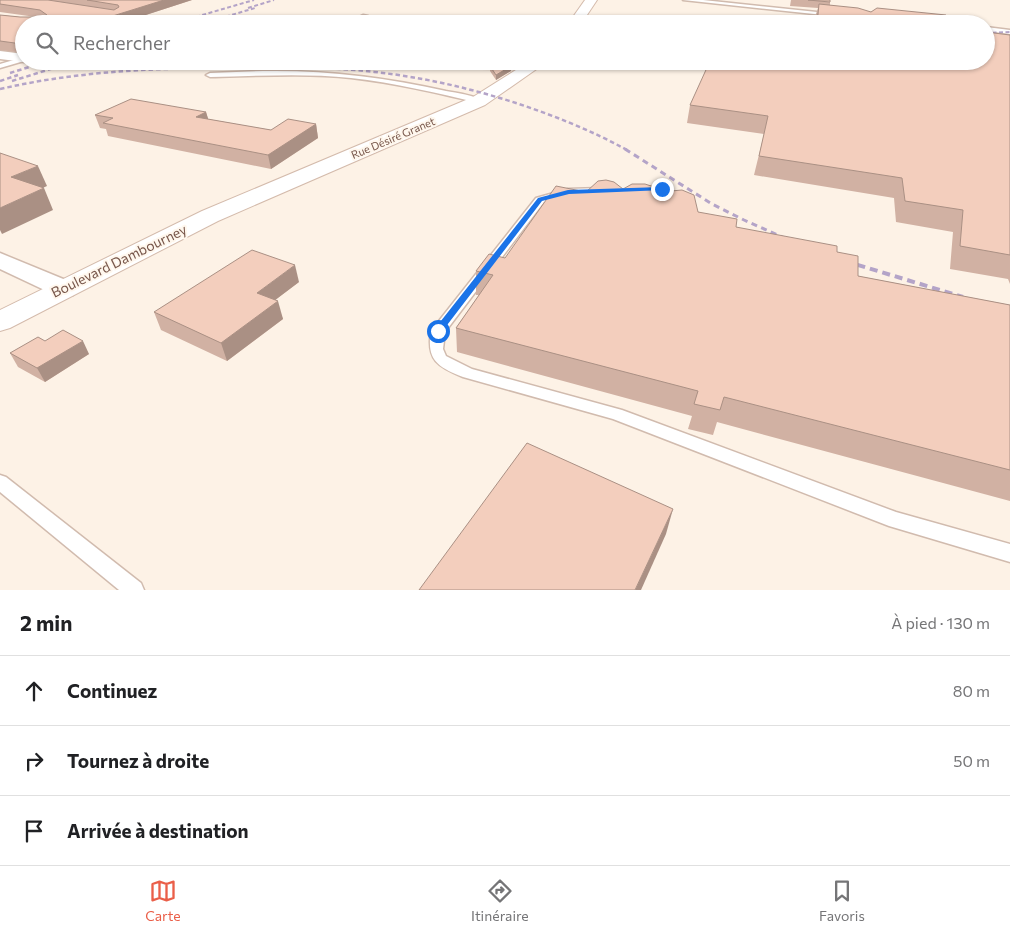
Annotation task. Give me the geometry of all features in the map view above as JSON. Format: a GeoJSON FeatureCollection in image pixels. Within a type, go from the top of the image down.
{"type":"FeatureCollection","features":[{"type":"Feature","properties":{"kind":"street"},"geometry":{"type":"LineString","coordinates":[[580,15],[591,0]]}},
{"type":"Feature","properties":{"kind":"street"},"geometry":{"type":"LineString","coordinates":[[0,55],[15,58]]}},
{"type":"Feature","properties":{"kind":"street","name":"Rue Désiré Granet"},"geometry":{"type":"LineString","coordinates":[[240,203],[479,101],[528,70]]}},
{"type":"Feature","properties":{"kind":"street","name":"Boulevard Dambourney"},"geometry":{"type":"LineString","coordinates":[[0,322],[240,203]]}},
{"type":"Feature","properties":{"kind":"street"},"geometry":{"type":"LineString","coordinates":[[0,260],[64,289]]}},
{"type":"Feature","properties":{"kind":"lane"},"geometry":{"type":"LineString","coordinates":[[686,0],[840,14]]}},
{"type":"Feature","properties":{"kind":"lane"},"geometry":{"type":"LineString","coordinates":[[995,30],[1010,32]]}},
{"type":"Feature","properties":{"kind":"lane"},"geometry":{"type":"LineString","coordinates":[[0,66],[15,62]]}},
{"type":"Feature","properties":{"kind":"lane"},"geometry":{"type":"LineString","coordinates":[[210,75],[300,73],[350,76],[410,84],[479,101]]}},
{"type":"Feature","properties":{"kind":"lane"},"geometry":{"type":"LineString","coordinates":[[662,189],[568,192],[540,200],[438,331],[435,343],[436,353],[447,365],[468,373],[617,414],[895,520],[1010,553]]}},
{"type":"Feature","properties":{"kind":"lane"},"geometry":{"type":"LineString","coordinates":[[0,482],[134,590]]}},
{"type":"Feature","properties":{"kind":"building"},"geometry":{"type":"Polygon","coordinates":[[[0,0],[48,0],[114,10],[119,7],[118,5],[87,0],[164,0],[116,15],[47,15],[40,10],[0,4],[0,0]]]}},
{"type":"Feature","properties":{"kind":"building"},"geometry":{"type":"Polygon","coordinates":[[[808,0],[830,0],[830,2],[808,0]]]}},
{"type":"Feature","properties":{"kind":"building"},"geometry":{"type":"Polygon","coordinates":[[[819,4],[858,8],[871,12],[877,8],[946,15],[818,15],[819,4]]]}},
{"type":"Feature","properties":{"kind":"building"},"geometry":{"type":"Polygon","coordinates":[[[0,15],[15,16],[15,43],[0,41],[0,15]]]}},
{"type":"Feature","properties":{"kind":"building"},"geometry":{"type":"Polygon","coordinates":[[[995,33],[1010,35],[1010,255],[960,246],[963,210],[905,201],[902,178],[759,156],[768,116],[690,105],[706,70],[995,70],[995,33]]]}},
{"type":"Feature","properties":{"kind":"building"},"geometry":{"type":"Polygon","coordinates":[[[493,70],[504,70],[496,75],[493,70]]]}},
{"type":"Feature","properties":{"kind":"building"},"geometry":{"type":"Polygon","coordinates":[[[131,99],[206,112],[196,117],[271,130],[288,119],[316,124],[268,155],[103,123],[113,118],[95,115],[131,99]]]}},
{"type":"Feature","properties":{"kind":"building"},"geometry":{"type":"Polygon","coordinates":[[[0,153],[38,166],[11,177],[44,188],[0,208],[0,153]]]}},
{"type":"Feature","properties":{"kind":"building"},"geometry":{"type":"Polygon","coordinates":[[[598,181],[614,182],[623,189],[632,184],[645,184],[651,186],[662,195],[671,191],[682,190],[694,195],[698,212],[737,219],[736,227],[837,246],[837,252],[858,256],[858,276],[1010,305],[1010,470],[724,397],[720,410],[694,404],[698,391],[456,328],[493,275],[476,271],[489,254],[505,258],[556,186],[586,192],[598,181]]]}},
{"type":"Feature","properties":{"kind":"building"},"geometry":{"type":"Polygon","coordinates":[[[252,250],[295,265],[257,293],[278,301],[221,343],[154,312],[252,250]]]}},
{"type":"Feature","properties":{"kind":"building"},"geometry":{"type":"Polygon","coordinates":[[[63,330],[83,341],[37,368],[10,353],[38,337],[45,341],[63,330]]]}},
{"type":"Feature","properties":{"kind":"building"},"geometry":{"type":"Polygon","coordinates":[[[527,443],[673,509],[635,590],[419,590],[527,443]]]}},
{"type":"Feature","properties":{"kind":"railway"},"geometry":{"type":"LineString","coordinates":[[202,15],[254,0]]}},
{"type":"Feature","properties":{"kind":"railway"},"geometry":{"type":"LineString","coordinates":[[248,8],[274,0]]}},
{"type":"Feature","properties":{"kind":"railway"},"geometry":{"type":"LineString","coordinates":[[231,15],[255,8]]}},
{"type":"Feature","properties":{"kind":"railway"},"geometry":{"type":"LineString","coordinates":[[995,33],[1010,32]]}},
{"type":"Feature","properties":{"kind":"railway"},"geometry":{"type":"LineString","coordinates":[[10,73],[20,70]]}},
{"type":"Feature","properties":{"kind":"railway"},"geometry":{"type":"LineString","coordinates":[[12,81],[48,70]]}},
{"type":"Feature","properties":{"kind":"railway"},"geometry":{"type":"LineString","coordinates":[[0,89],[84,75],[140,70]]}},
{"type":"Feature","properties":{"kind":"railway"},"geometry":{"type":"LineString","coordinates":[[350,70],[413,77],[476,91],[571,123],[627,150]]}},
{"type":"Feature","properties":{"kind":"railway"},"geometry":{"type":"LineString","coordinates":[[0,81],[18,75]]}},
{"type":"Feature","properties":{"kind":"railway"},"geometry":{"type":"LineString","coordinates":[[625,149],[712,204],[789,240]]}},
{"type":"Feature","properties":{"kind":"railway"},"geometry":{"type":"LineString","coordinates":[[845,261],[963,297]]}},
{"type":"Feature","properties":{"kind":"route"},"geometry":{"type":"LineString","coordinates":[[438,331],[540,200],[568,192],[662,189]]}}]}
